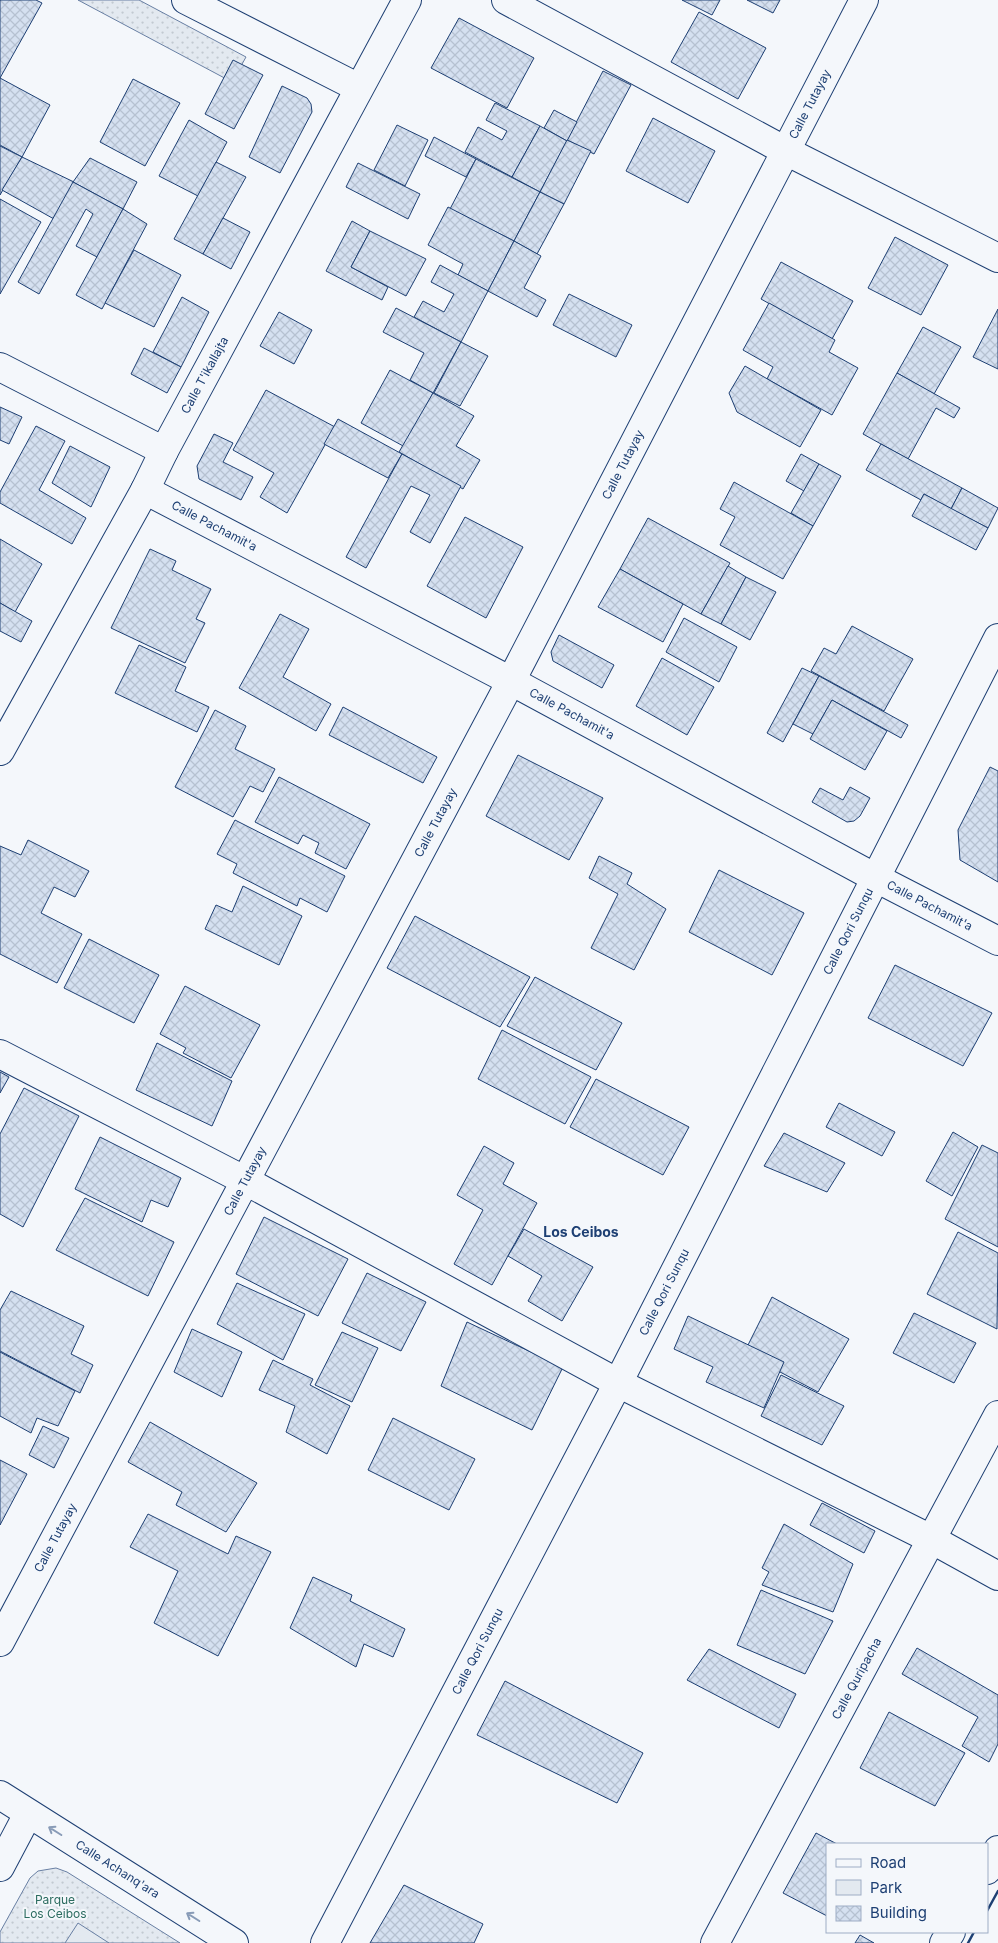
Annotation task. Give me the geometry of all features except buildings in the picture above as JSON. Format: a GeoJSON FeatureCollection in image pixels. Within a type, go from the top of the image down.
{"type":"FeatureCollection","features":[{"type":"Feature","properties":{"kind":"street"},"geometry":{"type":"LineString","coordinates":[[186,0],[359,88]]}},
{"type":"Feature","properties":{"kind":"street","name":"Calle T'ikallajta"},"geometry":{"type":"LineString","coordinates":[[0,751],[145,490],[164,451],[407,0]]}},
{"type":"Feature","properties":{"kind":"street"},"geometry":{"type":"LineString","coordinates":[[506,0],[784,150],[998,258]]}},
{"type":"Feature","properties":{"kind":"street","name":"Calle Tutayay"},"geometry":{"type":"LineString","coordinates":[[0,1642],[510,681],[784,150],[864,0]]}},
{"type":"Feature","properties":{"kind":"street"},"geometry":{"type":"LineString","coordinates":[[0,367],[164,451]]}},
{"type":"Feature","properties":{"kind":"street","name":"Calle Pachamit'a"},"geometry":{"type":"LineString","coordinates":[[145,490],[510,681],[874,877],[998,941]]}},
{"type":"Feature","properties":{"kind":"street","name":"Calle Qori Sunqu"},"geometry":{"type":"LineString","coordinates":[[325,1943],[618,1383],[874,877],[998,638]]}},
{"type":"Feature","properties":{"kind":"street"},"geometry":{"type":"LineString","coordinates":[[0,1054],[244,1180],[618,1383],[931,1539],[998,1576]]}},
{"type":"Feature","properties":{"kind":"street","name":"Calle Quripacha"},"geometry":{"type":"LineString","coordinates":[[714,1943],[998,1415]]}},
{"type":"Feature","properties":{"kind":"street","name":"Calle Achanq'ara"},"geometry":{"type":"LineString","coordinates":[[0,1796],[234,1943]]}},
{"type":"Feature","properties":{"kind":"street"},"geometry":{"type":"LineString","coordinates":[[0,1867],[28,1814]]}},
{"type":"Feature","properties":{"kind":"street"},"geometry":{"type":"LineString","coordinates":[[988,1868],[998,1850]]}},
{"type":"Feature","properties":{"kind":"green space"},"geometry":{"type":"Polygon","coordinates":[[[78,0],[139,0],[246,57],[232,82],[78,0]]]}},
{"type":"Feature","properties":{"kind":"green space","name":"Parque Los Ceibos"},"geometry":{"type":"Polygon","coordinates":[[[56,1868],[67,1872],[180,1943],[0,1943],[0,1932],[30,1878],[38,1871],[56,1868]]]}},
{"type":"Feature","properties":{"kind":"green space"},"geometry":{"type":"Polygon","coordinates":[[[78,1923],[109,1943],[65,1943],[78,1923]]]}},
{"type":"Feature","properties":{"kind":"wall"},"geometry":{"type":"LineString","coordinates":[[988,1909],[998,1891]]}},
{"type":"Feature","properties":{"kind":"wall"},"geometry":{"type":"LineString","coordinates":[[968,1943],[973,1933]]}},
{"type":"Feature","properties":{"kind":"district","name":"Los Ceibos"},"geometry":{"type":"Point","coordinates":[581,1232]}}]}
